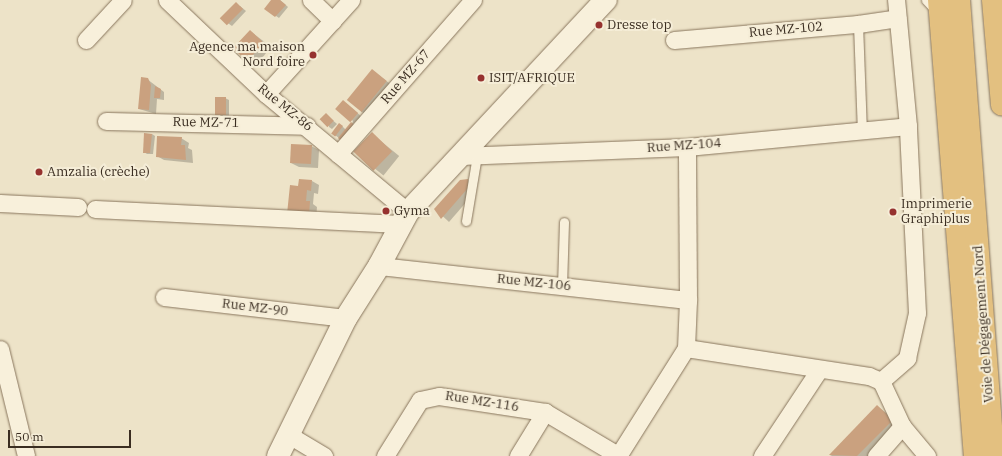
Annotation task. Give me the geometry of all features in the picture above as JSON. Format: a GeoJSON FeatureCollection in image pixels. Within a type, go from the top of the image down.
{"type":"FeatureCollection","features":[{"type":"Feature","properties":{"kind":"highway","name":"Voie de Dégagement Nord"},"geometry":{"type":"LineString","coordinates":[[958,0],[993,456]]}},
{"type":"Feature","properties":{"kind":"highway"},"geometry":{"type":"LineString","coordinates":[[993,0],[1002,105]]}},
{"type":"Feature","properties":{"kind":"highway"},"geometry":{"type":"LineString","coordinates":[[935,5],[975,456]]}},
{"type":"Feature","properties":{"kind":"street"},"geometry":{"type":"LineString","coordinates":[[86,40],[123,0]]}},
{"type":"Feature","properties":{"kind":"street","name":"Rue MZ-86"},"geometry":{"type":"LineString","coordinates":[[166,0],[266,94],[307,126],[338,154],[404,218]]}},
{"type":"Feature","properties":{"kind":"street"},"geometry":{"type":"LineString","coordinates":[[311,0],[333,21]]}},
{"type":"Feature","properties":{"kind":"street"},"geometry":{"type":"LineString","coordinates":[[266,94],[351,0]]}},
{"type":"Feature","properties":{"kind":"street","name":"Rue MZ-67"},"geometry":{"type":"LineString","coordinates":[[338,154],[473,0]]}},
{"type":"Feature","properties":{"kind":"street"},"geometry":{"type":"LineString","coordinates":[[880,382],[907,358],[917,313],[908,126],[896,0]]}},
{"type":"Feature","properties":{"kind":"street"},"geometry":{"type":"LineString","coordinates":[[278,456],[346,318],[379,266],[404,218],[468,155],[603,1]]}},
{"type":"Feature","properties":{"kind":"street","name":"Rue MZ-102"},"geometry":{"type":"LineString","coordinates":[[674,40],[858,24],[898,18]]}},
{"type":"Feature","properties":{"kind":"street","name":"Rue MZ-71"},"geometry":{"type":"LineString","coordinates":[[106,121],[307,126]]}},
{"type":"Feature","properties":{"kind":"street","name":"Rue MZ-104"},"geometry":{"type":"LineString","coordinates":[[468,155],[687,147],[908,126]]}},
{"type":"Feature","properties":{"kind":"street"},"geometry":{"type":"LineString","coordinates":[[518,456],[545,412],[618,456],[686,348],[688,300],[687,147]]}},
{"type":"Feature","properties":{"kind":"street"},"geometry":{"type":"LineString","coordinates":[[0,203],[87,208],[404,218]]}},
{"type":"Feature","properties":{"kind":"street","name":"Rue MZ-106"},"geometry":{"type":"LineString","coordinates":[[379,266],[688,300]]}},
{"type":"Feature","properties":{"kind":"street","name":"Rue MZ-90"},"geometry":{"type":"LineString","coordinates":[[164,297],[346,318]]}},
{"type":"Feature","properties":{"kind":"street"},"geometry":{"type":"LineString","coordinates":[[686,348],[819,370],[869,376],[880,382],[902,426],[927,456]]}},
{"type":"Feature","properties":{"kind":"street"},"geometry":{"type":"LineString","coordinates":[[0,349],[26,456]]}},
{"type":"Feature","properties":{"kind":"street"},"geometry":{"type":"LineString","coordinates":[[762,456],[819,370]]}},
{"type":"Feature","properties":{"kind":"street","name":"Rue MZ-116"},"geometry":{"type":"LineString","coordinates":[[385,456],[420,400],[439,396],[545,412]]}},
{"type":"Feature","properties":{"kind":"street"},"geometry":{"type":"LineString","coordinates":[[876,456],[902,426]]}},
{"type":"Feature","properties":{"kind":"street"},"geometry":{"type":"LineString","coordinates":[[289,435],[324,456]]}},
{"type":"Feature","properties":{"kind":"lane"},"geometry":{"type":"LineString","coordinates":[[858,24],[862,131]]}},
{"type":"Feature","properties":{"kind":"lane"},"geometry":{"type":"LineString","coordinates":[[466,221],[468,155]]}},
{"type":"Feature","properties":{"kind":"lane"},"geometry":{"type":"LineString","coordinates":[[562,286],[564,222]]}},
{"type":"Feature","properties":{"kind":"building"},"geometry":{"type":"Polygon","coordinates":[[[271,0],[280,0],[286,5],[275,17],[264,9],[271,0]]]}},
{"type":"Feature","properties":{"kind":"building"},"geometry":{"type":"Polygon","coordinates":[[[236,2],[243,9],[227,25],[220,18],[236,2]]]}},
{"type":"Feature","properties":{"kind":"building"},"geometry":{"type":"Polygon","coordinates":[[[250,30],[264,43],[247,61],[233,48],[250,30]]]}},
{"type":"Feature","properties":{"kind":"building"},"geometry":{"type":"Polygon","coordinates":[[[372,69],[387,81],[362,112],[347,100],[372,69]]]}},
{"type":"Feature","properties":{"kind":"building"},"geometry":{"type":"Polygon","coordinates":[[[141,77],[148,78],[151,85],[149,110],[138,109],[141,77]]]}},
{"type":"Feature","properties":{"kind":"building"},"geometry":{"type":"Polygon","coordinates":[[[155,86],[161,89],[160,98],[154,98],[155,86]]]}},
{"type":"Feature","properties":{"kind":"building"},"geometry":{"type":"Polygon","coordinates":[[[215,97],[226,97],[226,115],[215,115],[215,97]]]}},
{"type":"Feature","properties":{"kind":"building"},"geometry":{"type":"Polygon","coordinates":[[[343,100],[358,113],[350,122],[335,109],[343,100]]]}},
{"type":"Feature","properties":{"kind":"building"},"geometry":{"type":"Polygon","coordinates":[[[326,113],[334,121],[327,127],[320,119],[326,113]]]}},
{"type":"Feature","properties":{"kind":"building"},"geometry":{"type":"Polygon","coordinates":[[[351,122],[356,126],[342,142],[338,138],[351,122]]]}},
{"type":"Feature","properties":{"kind":"building"},"geometry":{"type":"Polygon","coordinates":[[[339,123],[343,126],[335,136],[331,133],[339,123]]]}},
{"type":"Feature","properties":{"kind":"building"},"geometry":{"type":"Polygon","coordinates":[[[372,132],[392,151],[373,171],[353,151],[372,132]]]}},
{"type":"Feature","properties":{"kind":"building"},"geometry":{"type":"Polygon","coordinates":[[[144,133],[152,134],[150,153],[143,153],[144,133]]]}},
{"type":"Feature","properties":{"kind":"building"},"geometry":{"type":"Polygon","coordinates":[[[157,136],[182,137],[181,145],[185,145],[186,160],[156,157],[157,136]]]}},
{"type":"Feature","properties":{"kind":"building"},"geometry":{"type":"Polygon","coordinates":[[[291,144],[312,145],[311,164],[290,163],[291,144]]]}},
{"type":"Feature","properties":{"kind":"building"},"geometry":{"type":"Polygon","coordinates":[[[299,179],[312,180],[311,191],[307,190],[306,201],[310,201],[309,216],[287,214],[290,185],[298,186],[299,179]]]}},
{"type":"Feature","properties":{"kind":"building"},"geometry":{"type":"Polygon","coordinates":[[[468,179],[468,188],[441,219],[434,209],[460,180],[468,179]]]}},
{"type":"Feature","properties":{"kind":"building"},"geometry":{"type":"Polygon","coordinates":[[[877,405],[893,420],[857,456],[829,455],[877,405]]]}},
{"type":"Feature","properties":{"kind":"place","name":"Dresse top"},"geometry":{"type":"Point","coordinates":[599,25]}},
{"type":"Feature","properties":{"kind":"place","name":"Agence ma maison Nord foire"},"geometry":{"type":"Point","coordinates":[313,55]}},
{"type":"Feature","properties":{"kind":"place","name":"ISIT/AFRIQUE"},"geometry":{"type":"Point","coordinates":[481,78]}},
{"type":"Feature","properties":{"kind":"place","name":"Amzalia (crèche)"},"geometry":{"type":"Point","coordinates":[39,172]}},
{"type":"Feature","properties":{"kind":"place","name":"Gyma"},"geometry":{"type":"Point","coordinates":[386,211]}},
{"type":"Feature","properties":{"kind":"place","name":"Imprimerie Graphiplus"},"geometry":{"type":"Point","coordinates":[893,212]}}]}
